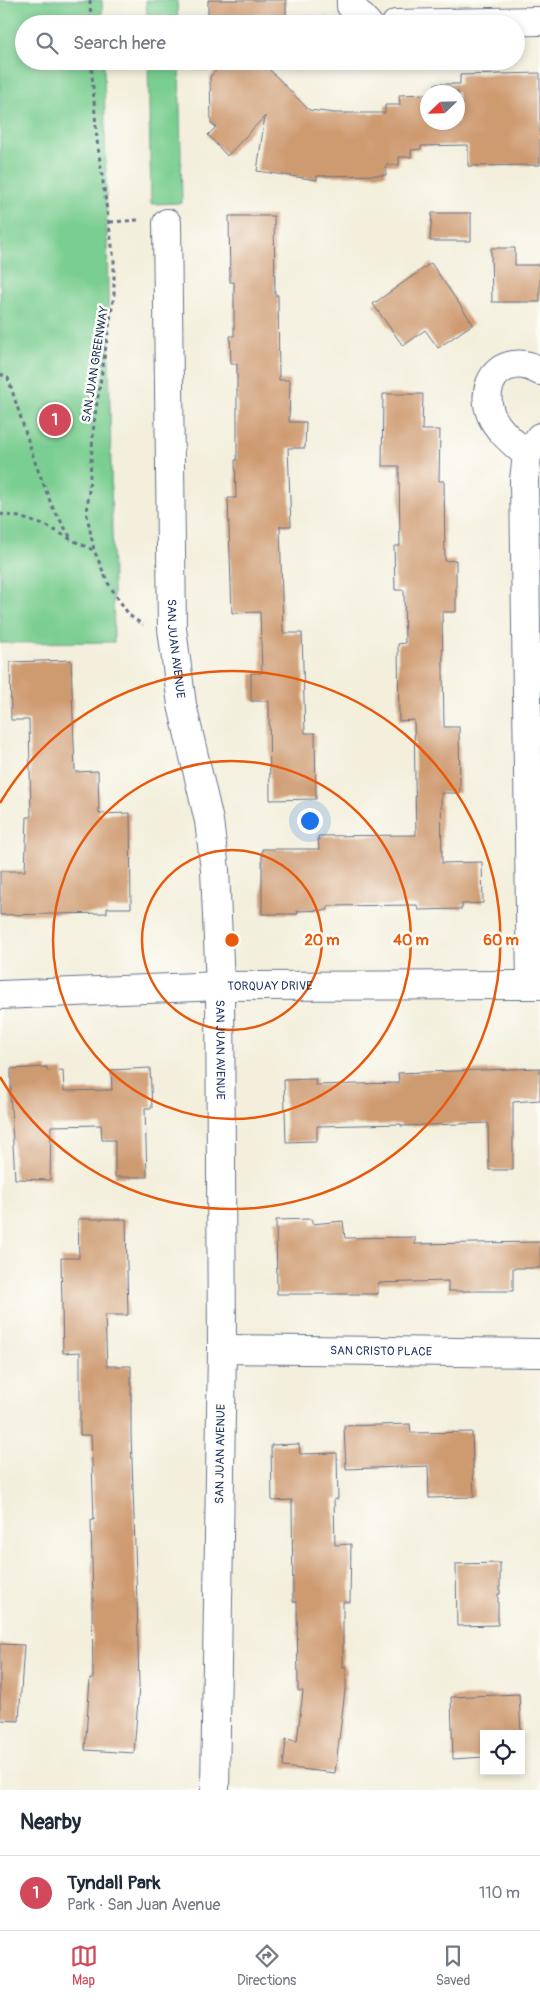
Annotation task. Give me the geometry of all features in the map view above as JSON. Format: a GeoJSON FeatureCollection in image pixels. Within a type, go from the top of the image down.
{"type":"FeatureCollection","features":[{"type":"Feature","properties":{"kind":"street"},"geometry":{"type":"LineString","coordinates":[[351,0],[351,6],[360,15]]}},
{"type":"Feature","properties":{"kind":"street"},"geometry":{"type":"LineString","coordinates":[[525,21],[540,21]]}},
{"type":"Feature","properties":{"kind":"street","name":"SAN JUAN AVENUE"},"geometry":{"type":"LineString","coordinates":[[167,223],[171,623],[182,705],[209,821],[215,870],[220,986],[222,1349],[215,1790]]}},
{"type":"Feature","properties":{"kind":"street"},"geometry":{"type":"LineString","coordinates":[[535,985],[524,480],[534,446],[505,435],[491,416],[486,397],[490,381],[500,371],[513,364],[528,365],[540,371]]}},
{"type":"Feature","properties":{"kind":"street","name":"TORQUAY DRIVE"},"geometry":{"type":"LineString","coordinates":[[0,995],[220,986],[535,985]]}},
{"type":"Feature","properties":{"kind":"street","name":"SAN CRISTO PLACE"},"geometry":{"type":"LineString","coordinates":[[222,1349],[540,1353]]}},
{"type":"Feature","properties":{"kind":"path"},"geometry":{"type":"LineString","coordinates":[[90,0],[90,15]]}},
{"type":"Feature","properties":{"kind":"path","name":"SAN JUAN GREENWAY"},"geometry":{"type":"LineString","coordinates":[[93,70],[97,140],[114,260],[114,295],[94,422],[87,514],[94,550],[108,583],[129,615],[141,625],[171,623]]}},
{"type":"Feature","properties":{"kind":"path"},"geometry":{"type":"LineString","coordinates":[[0,374],[8,378],[36,465],[52,506],[72,540]]}},
{"type":"Feature","properties":{"kind":"path"},"geometry":{"type":"LineString","coordinates":[[0,514],[19,517],[47,526],[94,550]]}},
{"type":"Feature","properties":{"kind":"green space"},"geometry":{"type":"Polygon","coordinates":[[[0,0],[102,0],[103,15],[15,15],[15,70],[104,70],[114,642],[0,643],[0,0]]]}},
{"type":"Feature","properties":{"kind":"green space"},"geometry":{"type":"Polygon","coordinates":[[[146,0],[177,0],[178,15],[147,15],[146,0]]]}},
{"type":"Feature","properties":{"kind":"green space"},"geometry":{"type":"Polygon","coordinates":[[[148,70],[179,70],[182,203],[151,204],[148,70]]]}},
{"type":"Feature","properties":{"kind":"building"},"geometry":{"type":"Polygon","coordinates":[[[208,0],[286,0],[286,15],[208,15],[208,0]]]}},
{"type":"Feature","properties":{"kind":"building"},"geometry":{"type":"Polygon","coordinates":[[[217,70],[270,70],[309,110],[335,113],[385,113],[385,105],[400,105],[399,95],[420,94],[420,130],[465,130],[465,85],[435,84],[460,84],[460,75],[540,73],[540,165],[468,166],[468,145],[421,146],[421,149],[411,150],[411,157],[399,157],[399,165],[386,165],[386,175],[317,176],[317,180],[257,171],[265,116],[227,156],[208,135],[216,127],[211,123],[210,77],[217,70]]]}},
{"type":"Feature","properties":{"kind":"building"},"geometry":{"type":"Polygon","coordinates":[[[432,213],[471,213],[471,241],[430,241],[432,213]]]}},
{"type":"Feature","properties":{"kind":"building"},"geometry":{"type":"Polygon","coordinates":[[[229,216],[274,216],[275,295],[278,295],[279,380],[290,380],[289,422],[306,422],[305,448],[288,448],[291,526],[280,526],[283,633],[302,633],[305,733],[315,733],[316,799],[270,800],[269,701],[251,701],[251,673],[262,673],[260,612],[232,613],[228,498],[236,498],[237,364],[231,364],[230,336],[234,336],[234,282],[230,282],[229,216]]]}},
{"type":"Feature","properties":{"kind":"building"},"geometry":{"type":"Polygon","coordinates":[[[491,248],[515,248],[515,265],[540,265],[540,302],[492,302],[491,248]]]}},
{"type":"Feature","properties":{"kind":"building"},"geometry":{"type":"Polygon","coordinates":[[[431,263],[473,324],[438,348],[425,330],[403,346],[373,304],[431,263]]]}},
{"type":"Feature","properties":{"kind":"building"},"geometry":{"type":"Polygon","coordinates":[[[383,394],[423,394],[422,430],[440,430],[439,481],[444,481],[445,561],[456,560],[456,612],[442,612],[444,727],[459,727],[460,793],[441,793],[442,863],[482,862],[483,903],[462,904],[462,909],[418,910],[417,905],[328,906],[328,910],[297,911],[298,914],[262,914],[262,849],[319,849],[318,836],[416,835],[414,720],[399,721],[398,644],[405,643],[404,590],[395,590],[394,546],[400,546],[399,466],[382,466],[383,394]]]}},
{"type":"Feature","properties":{"kind":"building"},"geometry":{"type":"Polygon","coordinates":[[[71,660],[75,772],[98,771],[99,814],[130,813],[131,908],[107,908],[107,913],[0,915],[0,871],[25,871],[27,817],[31,817],[29,720],[11,720],[10,662],[71,660]]]}},
{"type":"Feature","properties":{"kind":"building"},"geometry":{"type":"Polygon","coordinates":[[[47,1067],[47,1071],[63,1070],[64,1091],[112,1090],[111,1070],[150,1068],[152,1108],[145,1108],[147,1177],[115,1177],[115,1140],[102,1140],[101,1125],[51,1126],[50,1180],[15,1179],[10,1091],[11,1069],[47,1067]]]}},
{"type":"Feature","properties":{"kind":"building"},"geometry":{"type":"Polygon","coordinates":[[[540,1068],[540,1100],[513,1102],[513,1170],[489,1170],[488,1123],[317,1126],[317,1141],[286,1142],[284,1080],[316,1079],[315,1085],[399,1083],[398,1073],[540,1068]]]}},
{"type":"Feature","properties":{"kind":"building"},"geometry":{"type":"Polygon","coordinates":[[[78,1219],[126,1219],[128,1315],[105,1315],[107,1366],[131,1366],[131,1434],[139,1686],[134,1753],[85,1750],[90,1679],[93,1679],[91,1520],[94,1520],[91,1435],[80,1435],[80,1352],[63,1353],[61,1258],[79,1258],[78,1219]]]}},
{"type":"Feature","properties":{"kind":"building"},"geometry":{"type":"Polygon","coordinates":[[[312,1219],[312,1224],[343,1221],[345,1238],[415,1237],[415,1244],[540,1242],[540,1268],[513,1268],[513,1291],[448,1291],[448,1281],[378,1283],[378,1294],[277,1294],[276,1220],[312,1219]]]}},
{"type":"Feature","properties":{"kind":"building"},"geometry":{"type":"Polygon","coordinates":[[[410,1424],[411,1433],[472,1432],[474,1497],[429,1498],[428,1466],[346,1469],[344,1426],[410,1424]]]}},
{"type":"Feature","properties":{"kind":"building"},"geometry":{"type":"Polygon","coordinates":[[[299,1444],[300,1454],[337,1453],[338,1499],[334,1499],[335,1545],[351,1544],[350,1602],[343,1602],[343,1667],[346,1666],[346,1690],[335,1773],[283,1767],[286,1739],[297,1741],[303,1691],[298,1691],[297,1602],[293,1602],[292,1500],[272,1501],[271,1445],[299,1444]]]}},
{"type":"Feature","properties":{"kind":"building"},"geometry":{"type":"Polygon","coordinates":[[[500,1563],[498,1625],[457,1626],[456,1564],[500,1563]]]}},
{"type":"Feature","properties":{"kind":"building"},"geometry":{"type":"Polygon","coordinates":[[[0,1644],[24,1645],[19,1721],[0,1720],[0,1644]]]}},
{"type":"Feature","properties":{"kind":"building"},"geometry":{"type":"Polygon","coordinates":[[[519,1694],[521,1730],[480,1730],[480,1757],[453,1759],[451,1697],[519,1694]]]}},
{"type":"Feature","properties":{"kind":"place","name":"Tyndall Park"},"geometry":{"type":"Point","coordinates":[55,420]}}]}
